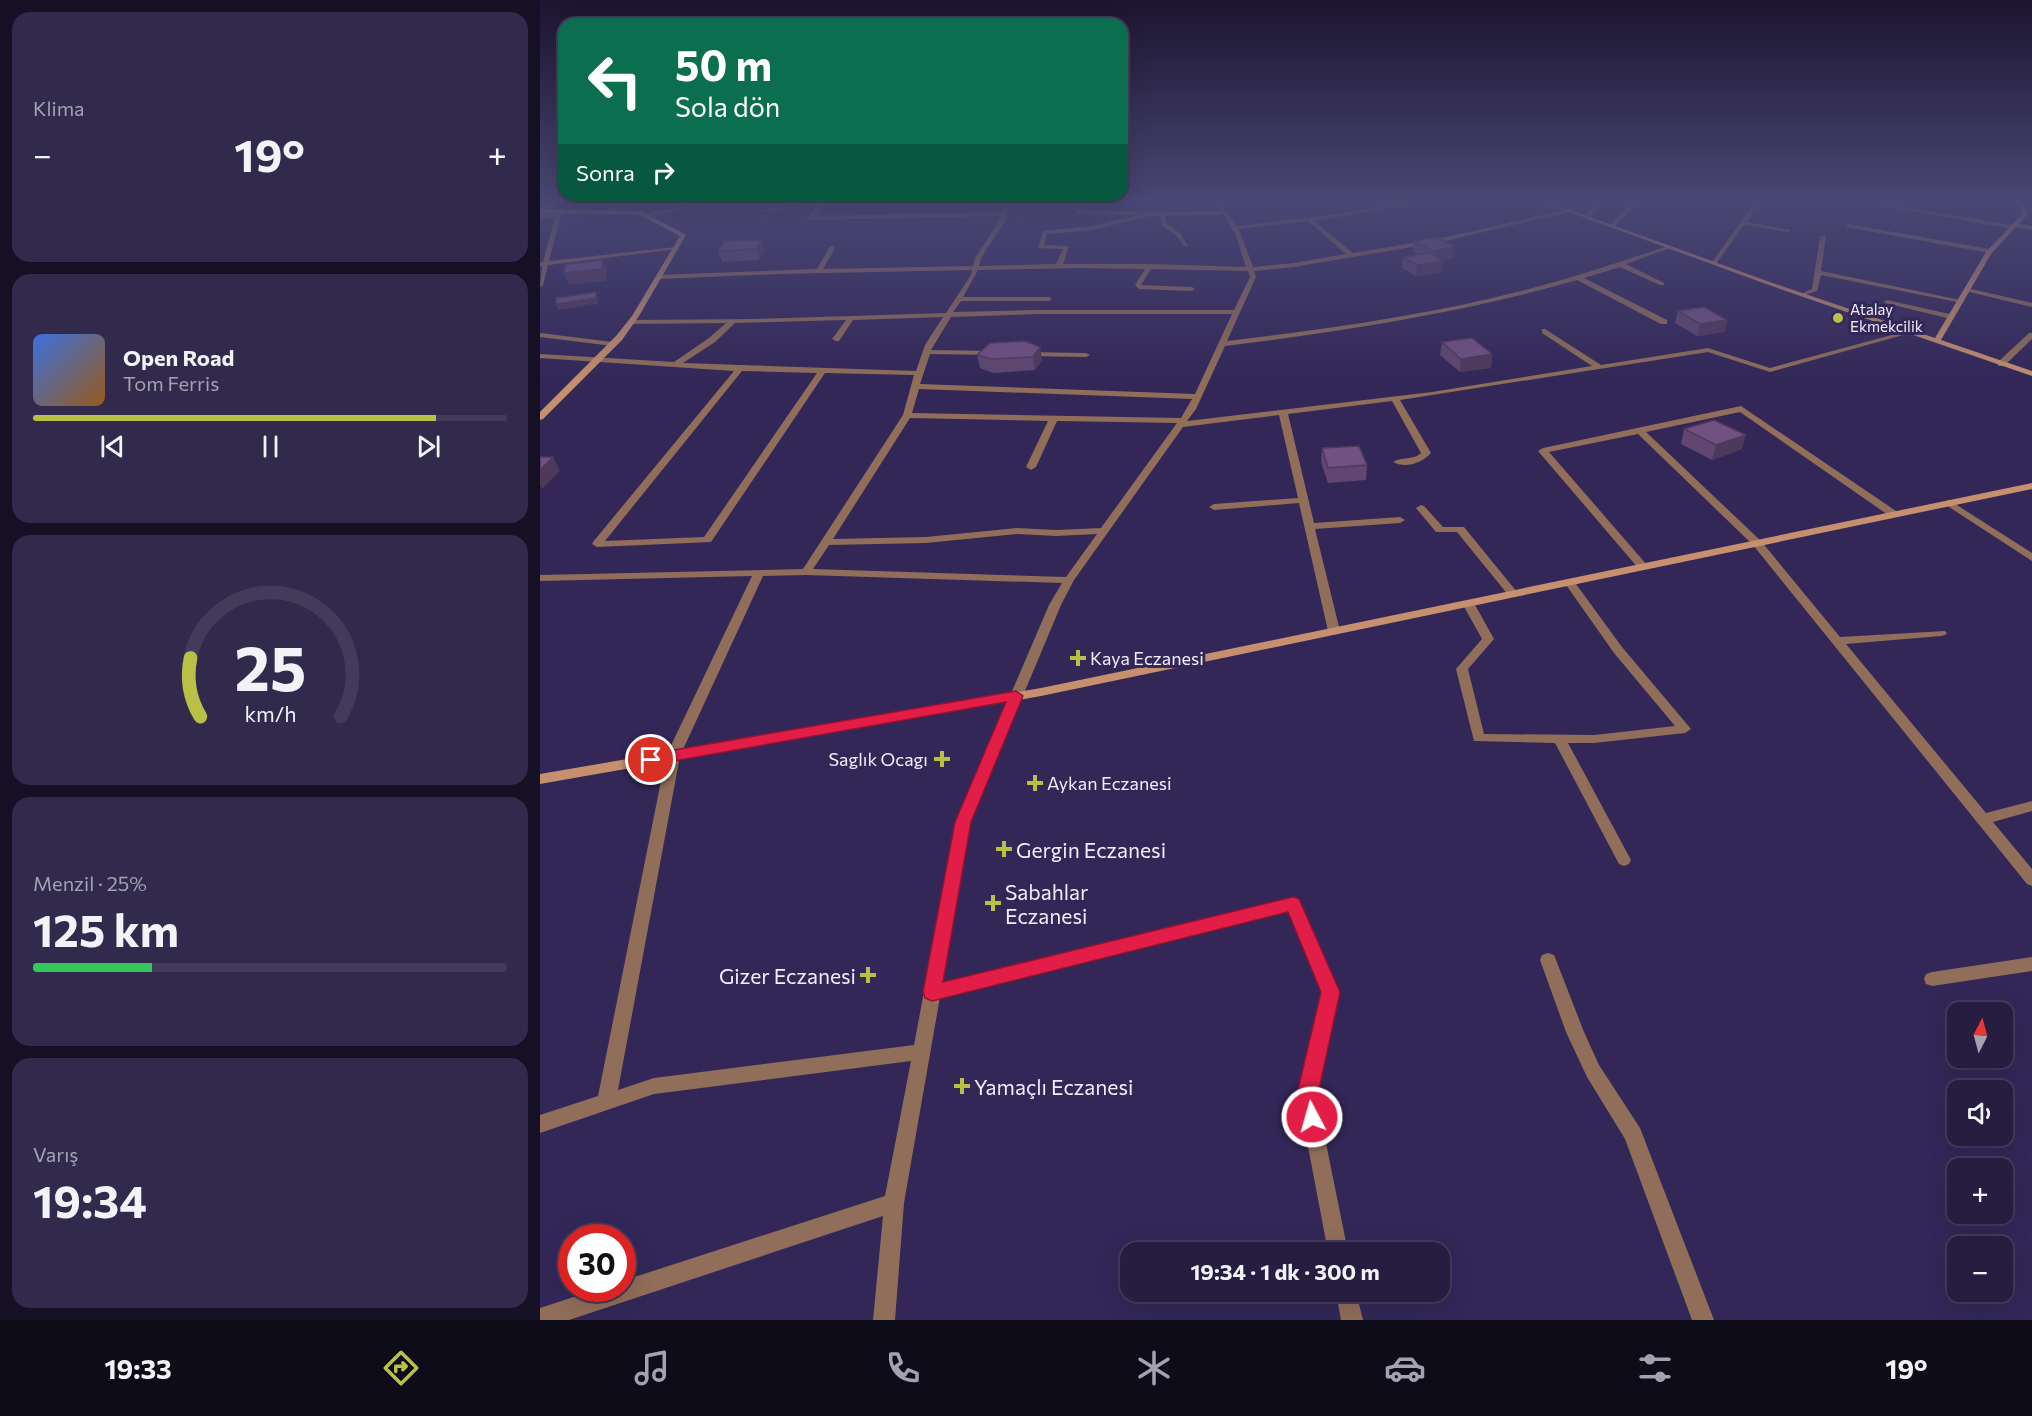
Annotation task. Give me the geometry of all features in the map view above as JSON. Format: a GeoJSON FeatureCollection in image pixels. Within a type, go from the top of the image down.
{"type":"FeatureCollection","features":[{"type":"Feature","properties":{"kind":"main road"},"geometry":{"type":"LineString","coordinates":[[540,417],[613,344],[631,322],[667,263]]}},
{"type":"Feature","properties":{"kind":"main road"},"geometry":{"type":"LineString","coordinates":[[1714,263],[2032,374]]}},
{"type":"Feature","properties":{"kind":"main road"},"geometry":{"type":"LineString","coordinates":[[1937,341],[1983,263]]}},
{"type":"Feature","properties":{"kind":"main road"},"geometry":{"type":"LineString","coordinates":[[540,779],[1016,696],[2032,486]]}},
{"type":"Feature","properties":{"kind":"street"},"geometry":{"type":"LineString","coordinates":[[819,271],[824,263]]}},
{"type":"Feature","properties":{"kind":"street"},"geometry":{"type":"LineString","coordinates":[[806,572],[907,415],[927,352],[960,299],[977,263]]}},
{"type":"Feature","properties":{"kind":"street"},"geometry":{"type":"LineString","coordinates":[[884,1320],[894,1203],[963,822],[1055,605],[1069,580],[1182,423],[1197,397],[1253,278],[1248,263]]}},
{"type":"Feature","properties":{"kind":"street"},"geometry":{"type":"LineString","coordinates":[[659,277],[1059,266],[1250,268],[1294,266],[1312,263]]}},
{"type":"Feature","properties":{"kind":"street"},"geometry":{"type":"LineString","coordinates":[[1221,344],[1293,336],[1435,312],[1578,278],[1624,263]]}},
{"type":"Feature","properties":{"kind":"street"},"geometry":{"type":"LineString","coordinates":[[1803,295],[1815,290],[1820,263]]}},
{"type":"Feature","properties":{"kind":"street"},"geometry":{"type":"LineString","coordinates":[[540,285],[543,264]]}},
{"type":"Feature","properties":{"kind":"street"},"geometry":{"type":"LineString","coordinates":[[1620,264],[1662,284]]}},
{"type":"Feature","properties":{"kind":"street"},"geometry":{"type":"LineString","coordinates":[[1150,266],[1139,287],[1191,289]]}},
{"type":"Feature","properties":{"kind":"street"},"geometry":{"type":"LineString","coordinates":[[1819,273],[1962,301]]}},
{"type":"Feature","properties":{"kind":"street"},"geometry":{"type":"LineString","coordinates":[[1578,278],[1664,322]]}},
{"type":"Feature","properties":{"kind":"street"},"geometry":{"type":"LineString","coordinates":[[1966,290],[2032,305]]}},
{"type":"Feature","properties":{"kind":"street"},"geometry":{"type":"LineString","coordinates":[[960,299],[1049,299]]}},
{"type":"Feature","properties":{"kind":"street"},"geometry":{"type":"LineString","coordinates":[[1887,302],[1951,317]]}},
{"type":"Feature","properties":{"kind":"street"},"geometry":{"type":"LineString","coordinates":[[631,322],[951,314],[1236,312]]}},
{"type":"Feature","properties":{"kind":"street"},"geometry":{"type":"LineString","coordinates":[[836,339],[850,318]]}},
{"type":"Feature","properties":{"kind":"street"},"geometry":{"type":"LineString","coordinates":[[675,365],[712,340],[733,321]]}},
{"type":"Feature","properties":{"kind":"street"},"geometry":{"type":"LineString","coordinates":[[1545,331],[1599,367]]}},
{"type":"Feature","properties":{"kind":"street"},"geometry":{"type":"LineString","coordinates":[[907,415],[1182,423],[1395,399],[1708,350],[1770,370],[1910,332]]}},
{"type":"Feature","properties":{"kind":"street"},"geometry":{"type":"LineString","coordinates":[[540,335],[613,344]]}},
{"type":"Feature","properties":{"kind":"street"},"geometry":{"type":"LineString","coordinates":[[2001,363],[2032,335]]}},
{"type":"Feature","properties":{"kind":"street"},"geometry":{"type":"LineString","coordinates":[[927,352],[1006,354]]}},
{"type":"Feature","properties":{"kind":"street"},"geometry":{"type":"LineString","coordinates":[[1018,354],[1086,355]]}},
{"type":"Feature","properties":{"kind":"street"},"geometry":{"type":"LineString","coordinates":[[541,358],[740,368],[919,373]]}},
{"type":"Feature","properties":{"kind":"street"},"geometry":{"type":"LineString","coordinates":[[740,368],[597,544],[707,540],[823,370]]}},
{"type":"Feature","properties":{"kind":"street"},"geometry":{"type":"LineString","coordinates":[[915,386],[1197,397]]}},
{"type":"Feature","properties":{"kind":"street"},"geometry":{"type":"LineString","coordinates":[[1395,399],[1426,453],[1419,460],[1398,462]]}},
{"type":"Feature","properties":{"kind":"street"},"geometry":{"type":"LineString","coordinates":[[1642,567],[1543,451],[1741,410],[1895,515]]}},
{"type":"Feature","properties":{"kind":"street"},"geometry":{"type":"LineString","coordinates":[[1283,413],[1334,631]]}},
{"type":"Feature","properties":{"kind":"street"},"geometry":{"type":"LineString","coordinates":[[1031,467],[1054,418]]}},
{"type":"Feature","properties":{"kind":"street"},"geometry":{"type":"LineString","coordinates":[[1641,432],[1757,543],[2032,880]]}},
{"type":"Feature","properties":{"kind":"street"},"geometry":{"type":"LineString","coordinates":[[1214,507],[1304,500]]}},
{"type":"Feature","properties":{"kind":"street"},"geometry":{"type":"LineString","coordinates":[[1949,503],[2032,558]]}},
{"type":"Feature","properties":{"kind":"street"},"geometry":{"type":"LineString","coordinates":[[1421,508],[1440,530],[1460,529],[1513,594]]}},
{"type":"Feature","properties":{"kind":"street"},"geometry":{"type":"LineString","coordinates":[[1310,526],[1400,520]]}},
{"type":"Feature","properties":{"kind":"street"},"geometry":{"type":"LineString","coordinates":[[825,542],[926,540],[1017,531],[1056,533],[1105,531]]}},
{"type":"Feature","properties":{"kind":"street"},"geometry":{"type":"LineString","coordinates":[[540,578],[806,572],[1069,580]]}},
{"type":"Feature","properties":{"kind":"street"},"geometry":{"type":"LineString","coordinates":[[606,1102],[673,756],[759,573]]}},
{"type":"Feature","properties":{"kind":"street"},"geometry":{"type":"LineString","coordinates":[[1468,603],[1488,639],[1462,669],[1479,738],[1594,739],[1685,729],[1618,650],[1569,582]]}},
{"type":"Feature","properties":{"kind":"street"},"geometry":{"type":"LineString","coordinates":[[1837,641],[1941,633]]}},
{"type":"Feature","properties":{"kind":"street"},"geometry":{"type":"LineString","coordinates":[[1559,738],[1624,860]]}},
{"type":"Feature","properties":{"kind":"street"},"geometry":{"type":"LineString","coordinates":[[1983,819],[2032,806]]}},
{"type":"Feature","properties":{"kind":"street"},"geometry":{"type":"LineString","coordinates":[[932,992],[1293,904],[1330,992],[1307,1094],[1336,1242]]}},
{"type":"Feature","properties":{"kind":"street"},"geometry":{"type":"LineString","coordinates":[[1548,960],[1575,1032],[1593,1071],[1633,1134],[1703,1320]]}},
{"type":"Feature","properties":{"kind":"street"},"geometry":{"type":"LineString","coordinates":[[1932,979],[2032,964]]}},
{"type":"Feature","properties":{"kind":"street"},"geometry":{"type":"LineString","coordinates":[[540,1124],[654,1086],[921,1052]]}},
{"type":"Feature","properties":{"kind":"street"},"geometry":{"type":"LineString","coordinates":[[540,1319],[894,1203]]}},
{"type":"Feature","properties":{"kind":"street"},"geometry":{"type":"LineString","coordinates":[[1348,1302],[1352,1320]]}},
{"type":"Feature","properties":{"kind":"building"},"geometry":{"type":"Polygon","coordinates":[[[603,263],[602,269],[564,273],[566,264],[603,263]]]}},
{"type":"Feature","properties":{"kind":"building"},"geometry":{"type":"Polygon","coordinates":[[[1413,263],[1433,263],[1417,265],[1413,263]]]}},
{"type":"Feature","properties":{"kind":"building"},"geometry":{"type":"Polygon","coordinates":[[[596,292],[596,298],[556,304],[556,298],[596,292]]]}},
{"type":"Feature","properties":{"kind":"building"},"geometry":{"type":"Polygon","coordinates":[[[1704,307],[1727,320],[1700,324],[1678,311],[1704,307]]]}},
{"type":"Feature","properties":{"kind":"building"},"geometry":{"type":"Polygon","coordinates":[[[1472,338],[1492,354],[1461,359],[1442,342],[1472,338]]]}},
{"type":"Feature","properties":{"kind":"building"},"geometry":{"type":"Polygon","coordinates":[[[1025,341],[1040,347],[1033,357],[991,359],[977,355],[990,343],[1025,341]]]}},
{"type":"Feature","properties":{"kind":"building"},"geometry":{"type":"Polygon","coordinates":[[[1714,420],[1746,435],[1716,445],[1684,429],[1714,420]]]}},
{"type":"Feature","properties":{"kind":"building"},"geometry":{"type":"Polygon","coordinates":[[[1359,446],[1367,465],[1328,468],[1322,448],[1359,446]]]}},
{"type":"Feature","properties":{"kind":"building"},"geometry":{"type":"Polygon","coordinates":[[[540,457],[553,457],[540,470],[540,457]]]}},
{"type":"Feature","properties":{"kind":"place","name":"Atalay Ekmekcilik"},"geometry":{"type":"Point","coordinates":[1838,318]}},
{"type":"Feature","properties":{"kind":"place","name":"Kaya Eczanesi"},"geometry":{"type":"Point","coordinates":[1078,658]}},
{"type":"Feature","properties":{"kind":"place","name":"Saglık Ocagı"},"geometry":{"type":"Point","coordinates":[942,759]}},
{"type":"Feature","properties":{"kind":"place","name":"Aykan Eczanesi"},"geometry":{"type":"Point","coordinates":[1035,783]}},
{"type":"Feature","properties":{"kind":"place","name":"Gergin Eczanesi"},"geometry":{"type":"Point","coordinates":[1004,849]}},
{"type":"Feature","properties":{"kind":"place","name":"Sabahlar Eczanesi"},"geometry":{"type":"Point","coordinates":[993,903]}},
{"type":"Feature","properties":{"kind":"place","name":"Gizer Eczanesi"},"geometry":{"type":"Point","coordinates":[868,975]}},
{"type":"Feature","properties":{"kind":"place","name":"Yamaçlı Eczanesi"},"geometry":{"type":"Point","coordinates":[962,1086]}},
{"type":"Feature","properties":{"kind":"route"},"geometry":{"type":"LineString","coordinates":[[651,760],[1016,696],[963,822],[932,992],[1293,904],[1330,992],[1307,1094],[1312,1117]]}}]}
